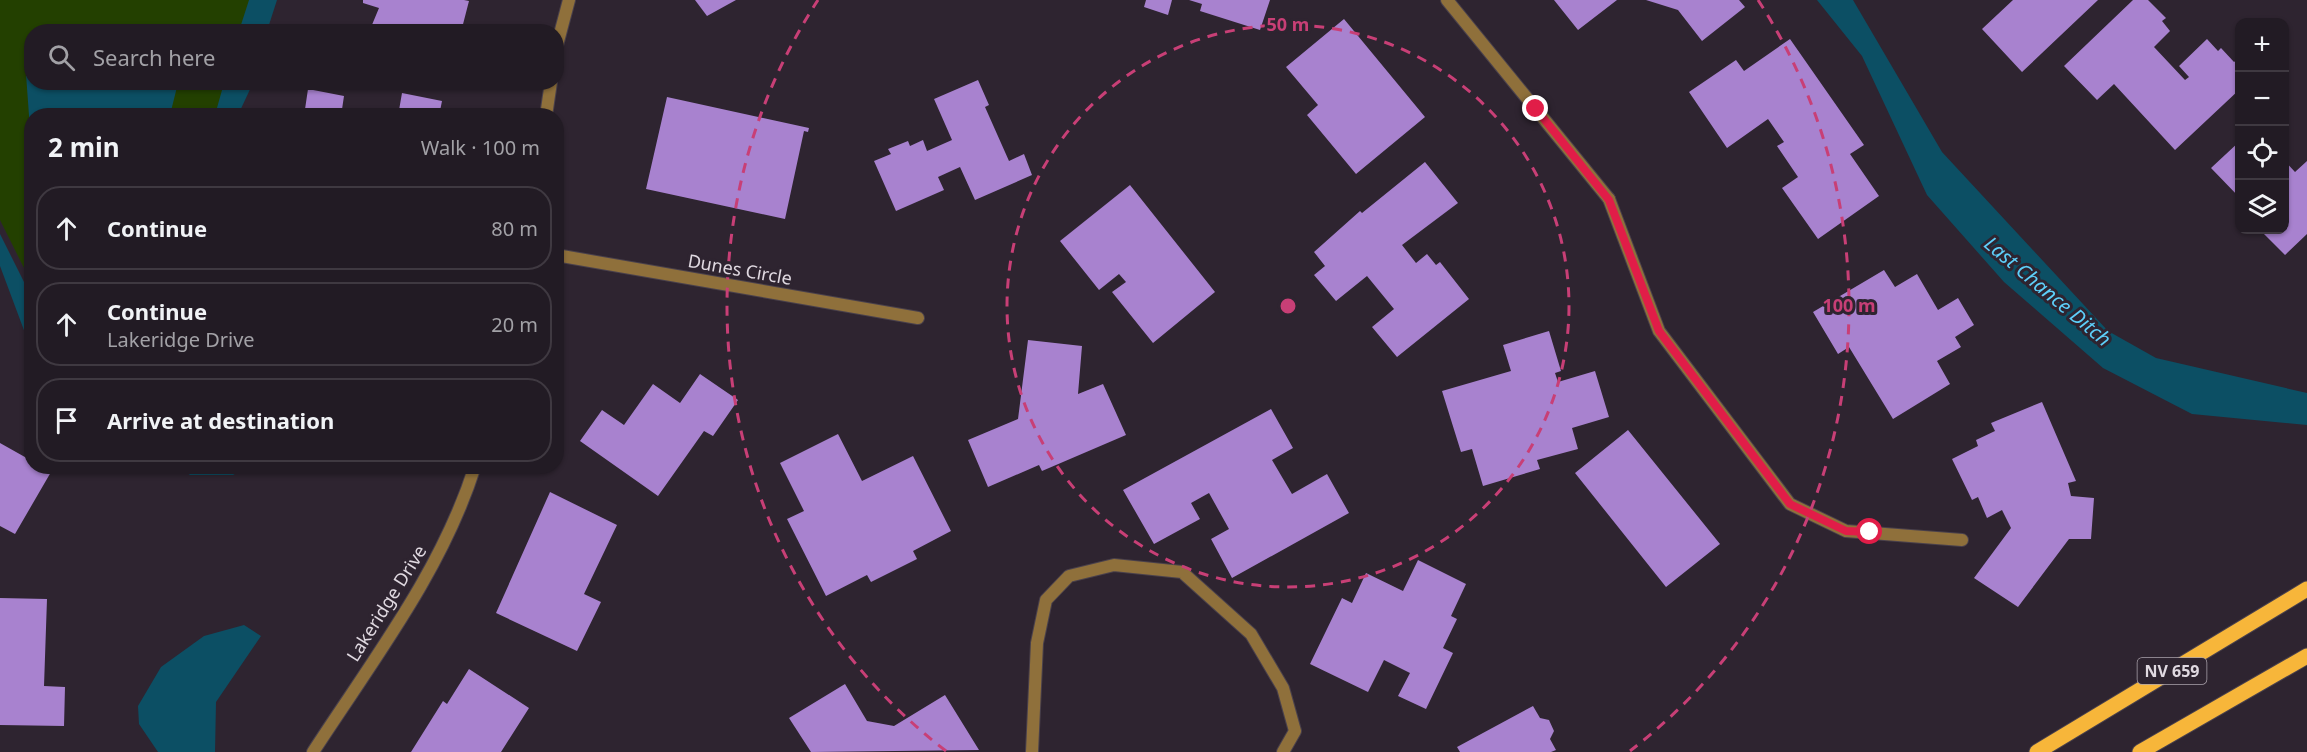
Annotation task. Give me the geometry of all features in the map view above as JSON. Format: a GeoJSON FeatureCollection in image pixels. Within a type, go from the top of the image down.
{"type":"FeatureCollection","features":[{"type":"Feature","properties":{"kind":"main road","name":"NV 659"},"geometry":{"type":"LineString","coordinates":[[2037,752],[2307,589]]}},
{"type":"Feature","properties":{"kind":"main road","name":"NV 659"},"geometry":{"type":"LineString","coordinates":[[2140,752],[2307,656]]}},
{"type":"Feature","properties":{"kind":"street"},"geometry":{"type":"LineString","coordinates":[[562,24],[568,0]]}},
{"type":"Feature","properties":{"kind":"street"},"geometry":{"type":"LineString","coordinates":[[1447,0],[1609,200],[1659,331],[1790,504],[1846,531],[1962,540]]}},
{"type":"Feature","properties":{"kind":"street"},"geometry":{"type":"LineString","coordinates":[[547,108],[550,90]]}},
{"type":"Feature","properties":{"kind":"street","name":"Dunes Circle"},"geometry":{"type":"LineString","coordinates":[[564,256],[918,318]]}},
{"type":"Feature","properties":{"kind":"street","name":"Lakeridge Drive"},"geometry":{"type":"LineString","coordinates":[[313,752],[434,563],[466,497],[473,474]]}},
{"type":"Feature","properties":{"kind":"street"},"geometry":{"type":"LineString","coordinates":[[1032,752],[1037,643],[1046,600],[1070,576],[1114,565],[1182,572],[1251,634],[1283,688],[1295,730],[1283,752]]}},
{"type":"Feature","properties":{"kind":"green space"},"geometry":{"type":"Polygon","coordinates":[[[0,0],[257,0],[249,24],[24,24],[24,90],[229,90],[223,108],[24,108],[24,268],[0,220],[0,0]]]}},
{"type":"Feature","properties":{"kind":"water"},"geometry":{"type":"Polygon","coordinates":[[[249,0],[277,0],[269,24],[241,24],[249,0]]]}},
{"type":"Feature","properties":{"kind":"water","name":"Last Chance Ditch"},"geometry":{"type":"Polygon","coordinates":[[[1817,0],[1853,0],[1942,152],[2108,331],[2156,358],[2307,393],[2307,425],[2192,414],[2103,368],[2004,282],[1927,195],[1862,56],[1817,0]]]}},
{"type":"Feature","properties":{"kind":"water"},"geometry":{"type":"Polygon","coordinates":[[[27,90],[176,90],[172,108],[28,108],[27,90]]]}},
{"type":"Feature","properties":{"kind":"water"},"geometry":{"type":"Polygon","coordinates":[[[222,90],[250,90],[241,108],[217,108],[222,90]]]}},
{"type":"Feature","properties":{"kind":"water"},"geometry":{"type":"Polygon","coordinates":[[[0,234],[24,282],[24,330],[0,266],[0,234]]]}},
{"type":"Feature","properties":{"kind":"water"},"geometry":{"type":"Polygon","coordinates":[[[189,474],[235,474],[233,475],[189,474]]]}},
{"type":"Feature","properties":{"kind":"water"},"geometry":{"type":"Polygon","coordinates":[[[244,625],[261,636],[216,702],[215,752],[158,752],[139,724],[138,706],[161,667],[204,636],[244,625]]]}},
{"type":"Feature","properties":{"kind":"building"},"geometry":{"type":"Polygon","coordinates":[[[363,0],[469,1],[463,24],[372,24],[379,8],[363,3],[363,0]]]}},
{"type":"Feature","properties":{"kind":"building"},"geometry":{"type":"Polygon","coordinates":[[[695,0],[736,0],[707,16],[695,0]]]}},
{"type":"Feature","properties":{"kind":"building"},"geometry":{"type":"Polygon","coordinates":[[[1146,0],[1172,0],[1168,15],[1144,7],[1146,0]]]}},
{"type":"Feature","properties":{"kind":"building"},"geometry":{"type":"Polygon","coordinates":[[[1189,0],[1270,0],[1260,30],[1200,11],[1202,4],[1189,0]]]}},
{"type":"Feature","properties":{"kind":"building"},"geometry":{"type":"Polygon","coordinates":[[[1554,0],[1617,0],[1578,30],[1554,0]]]}},
{"type":"Feature","properties":{"kind":"building"},"geometry":{"type":"Polygon","coordinates":[[[1646,0],[1739,0],[1745,7],[1702,41],[1678,10],[1646,0]]]}},
{"type":"Feature","properties":{"kind":"building"},"geometry":{"type":"Polygon","coordinates":[[[2013,0],[2098,0],[2022,72],[1982,29],[2013,0]]]}},
{"type":"Feature","properties":{"kind":"building"},"geometry":{"type":"Polygon","coordinates":[[[2133,0],[2148,0],[2166,18],[2162,21],[2170,31],[2154,47],[2185,80],[2189,77],[2179,66],[2207,39],[2218,51],[2221,48],[2235,61],[2235,94],[2175,150],[2114,84],[2097,100],[2064,66],[2133,0]]]}},
{"type":"Feature","properties":{"kind":"building"},"geometry":{"type":"Polygon","coordinates":[[[1344,19],[1425,117],[1356,174],[1307,115],[1318,105],[1286,67],[1344,19]]]}},
{"type":"Feature","properties":{"kind":"building"},"geometry":{"type":"Polygon","coordinates":[[[1790,39],[1864,145],[1850,154],[1879,196],[1818,239],[1782,188],[1798,177],[1777,146],[1784,142],[1768,119],[1727,148],[1689,92],[1736,60],[1744,71],[1790,39]]]}},
{"type":"Feature","properties":{"kind":"building"},"geometry":{"type":"Polygon","coordinates":[[[978,80],[989,105],[985,107],[1009,161],[1024,154],[1032,175],[975,200],[960,167],[938,177],[944,190],[896,211],[874,161],[891,154],[888,149],[908,141],[910,146],[923,140],[927,151],[952,140],[934,99],[978,80]]]}},
{"type":"Feature","properties":{"kind":"building"},"geometry":{"type":"Polygon","coordinates":[[[308,90],[344,96],[342,108],[305,108],[308,90]]]}},
{"type":"Feature","properties":{"kind":"building"},"geometry":{"type":"Polygon","coordinates":[[[402,93],[442,101],[441,108],[399,108],[402,93]]]}},
{"type":"Feature","properties":{"kind":"building"},"geometry":{"type":"Polygon","coordinates":[[[667,97],[809,128],[808,132],[804,131],[785,219],[646,189],[667,97]]]}},
{"type":"Feature","properties":{"kind":"building"},"geometry":{"type":"Polygon","coordinates":[[[2235,146],[2235,193],[2211,168],[2235,146]]]}},
{"type":"Feature","properties":{"kind":"building"},"geometry":{"type":"Polygon","coordinates":[[[2307,161],[2307,234],[2285,255],[2264,234],[2289,234],[2289,165],[2295,172],[2307,161]]]}},
{"type":"Feature","properties":{"kind":"building"},"geometry":{"type":"Polygon","coordinates":[[[1425,162],[1458,203],[1402,245],[1416,263],[1427,254],[1436,265],[1440,262],[1469,299],[1397,357],[1372,327],[1394,309],[1367,276],[1336,301],[1314,275],[1325,266],[1314,252],[1360,211],[1362,213],[1425,162]]]}},
{"type":"Feature","properties":{"kind":"building"},"geometry":{"type":"Polygon","coordinates":[[[1130,185],[1215,292],[1153,343],[1112,292],[1126,282],[1119,274],[1099,290],[1060,241],[1130,185]]]}},
{"type":"Feature","properties":{"kind":"building"},"geometry":{"type":"Polygon","coordinates":[[[1884,270],[1895,287],[1917,274],[1938,310],[1958,298],[1974,325],[1955,337],[1961,347],[1937,361],[1950,384],[1893,419],[1849,347],[1838,354],[1813,312],[1884,270]]]}},
{"type":"Feature","properties":{"kind":"building"},"geometry":{"type":"Polygon","coordinates":[[[1549,331],[1561,371],[1555,373],[1558,382],[1595,371],[1609,417],[1572,428],[1578,449],[1537,460],[1540,469],[1483,486],[1472,449],[1461,452],[1442,391],[1511,371],[1503,345],[1549,331]]]}},
{"type":"Feature","properties":{"kind":"building"},"geometry":{"type":"Polygon","coordinates":[[[1028,340],[1082,346],[1078,394],[1103,384],[1126,435],[1042,471],[1039,465],[988,487],[968,440],[1018,419],[1028,340]]]}},
{"type":"Feature","properties":{"kind":"building"},"geometry":{"type":"Polygon","coordinates":[[[700,374],[738,400],[713,436],[704,431],[658,496],[580,441],[602,410],[624,425],[653,384],[680,403],[700,374]]]}},
{"type":"Feature","properties":{"kind":"building"},"geometry":{"type":"Polygon","coordinates":[[[2042,402],[2076,481],[2068,483],[2071,496],[2094,498],[2091,539],[2069,539],[2018,607],[1974,578],[2011,528],[2002,510],[1987,518],[1978,497],[1972,500],[1952,459],[1978,446],[1976,440],[1995,431],[1991,423],[2042,402]]]}},
{"type":"Feature","properties":{"kind":"building"},"geometry":{"type":"Polygon","coordinates":[[[1271,409],[1293,448],[1272,460],[1292,494],[1327,474],[1349,513],[1232,578],[1211,539],[1229,529],[1209,493],[1191,503],[1200,519],[1154,544],[1123,490],[1271,409]]]}},
{"type":"Feature","properties":{"kind":"building"},"geometry":{"type":"Polygon","coordinates":[[[1628,430],[1720,544],[1666,587],[1575,473],[1628,430]]]}},
{"type":"Feature","properties":{"kind":"building"},"geometry":{"type":"Polygon","coordinates":[[[838,434],[862,481],[913,456],[951,531],[913,551],[917,559],[871,582],[867,575],[826,596],[787,519],[804,511],[780,463],[838,434]]]}},
{"type":"Feature","properties":{"kind":"building"},"geometry":{"type":"Polygon","coordinates":[[[0,443],[24,456],[24,474],[50,474],[15,534],[0,526],[0,443]]]}},
{"type":"Feature","properties":{"kind":"building"},"geometry":{"type":"Polygon","coordinates":[[[550,492],[617,525],[584,594],[601,602],[577,651],[496,613],[550,492]]]}},
{"type":"Feature","properties":{"kind":"building"},"geometry":{"type":"Polygon","coordinates":[[[1418,560],[1466,584],[1451,616],[1457,619],[1443,648],[1453,653],[1426,709],[1398,696],[1410,673],[1384,660],[1368,692],[1310,664],[1342,598],[1352,603],[1366,573],[1403,591],[1418,560]]]}},
{"type":"Feature","properties":{"kind":"building"},"geometry":{"type":"Polygon","coordinates":[[[0,598],[47,599],[44,686],[65,687],[64,726],[0,725],[0,598]]]}},
{"type":"Feature","properties":{"kind":"building"},"geometry":{"type":"Polygon","coordinates":[[[469,669],[529,708],[501,752],[411,752],[443,701],[447,704],[469,669]]]}},
{"type":"Feature","properties":{"kind":"building"},"geometry":{"type":"Polygon","coordinates":[[[845,684],[867,721],[894,726],[945,695],[979,750],[811,752],[789,718],[845,684]]]}},
{"type":"Feature","properties":{"kind":"building"},"geometry":{"type":"Polygon","coordinates":[[[1533,706],[1540,718],[1549,720],[1554,731],[1550,739],[1556,750],[1551,752],[1460,752],[1457,747],[1533,706]]]}},
{"type":"Feature","properties":{"kind":"route"},"geometry":{"type":"LineString","coordinates":[[1536,109],[1609,200],[1659,331],[1790,504],[1846,531],[1870,532]]}}]}
